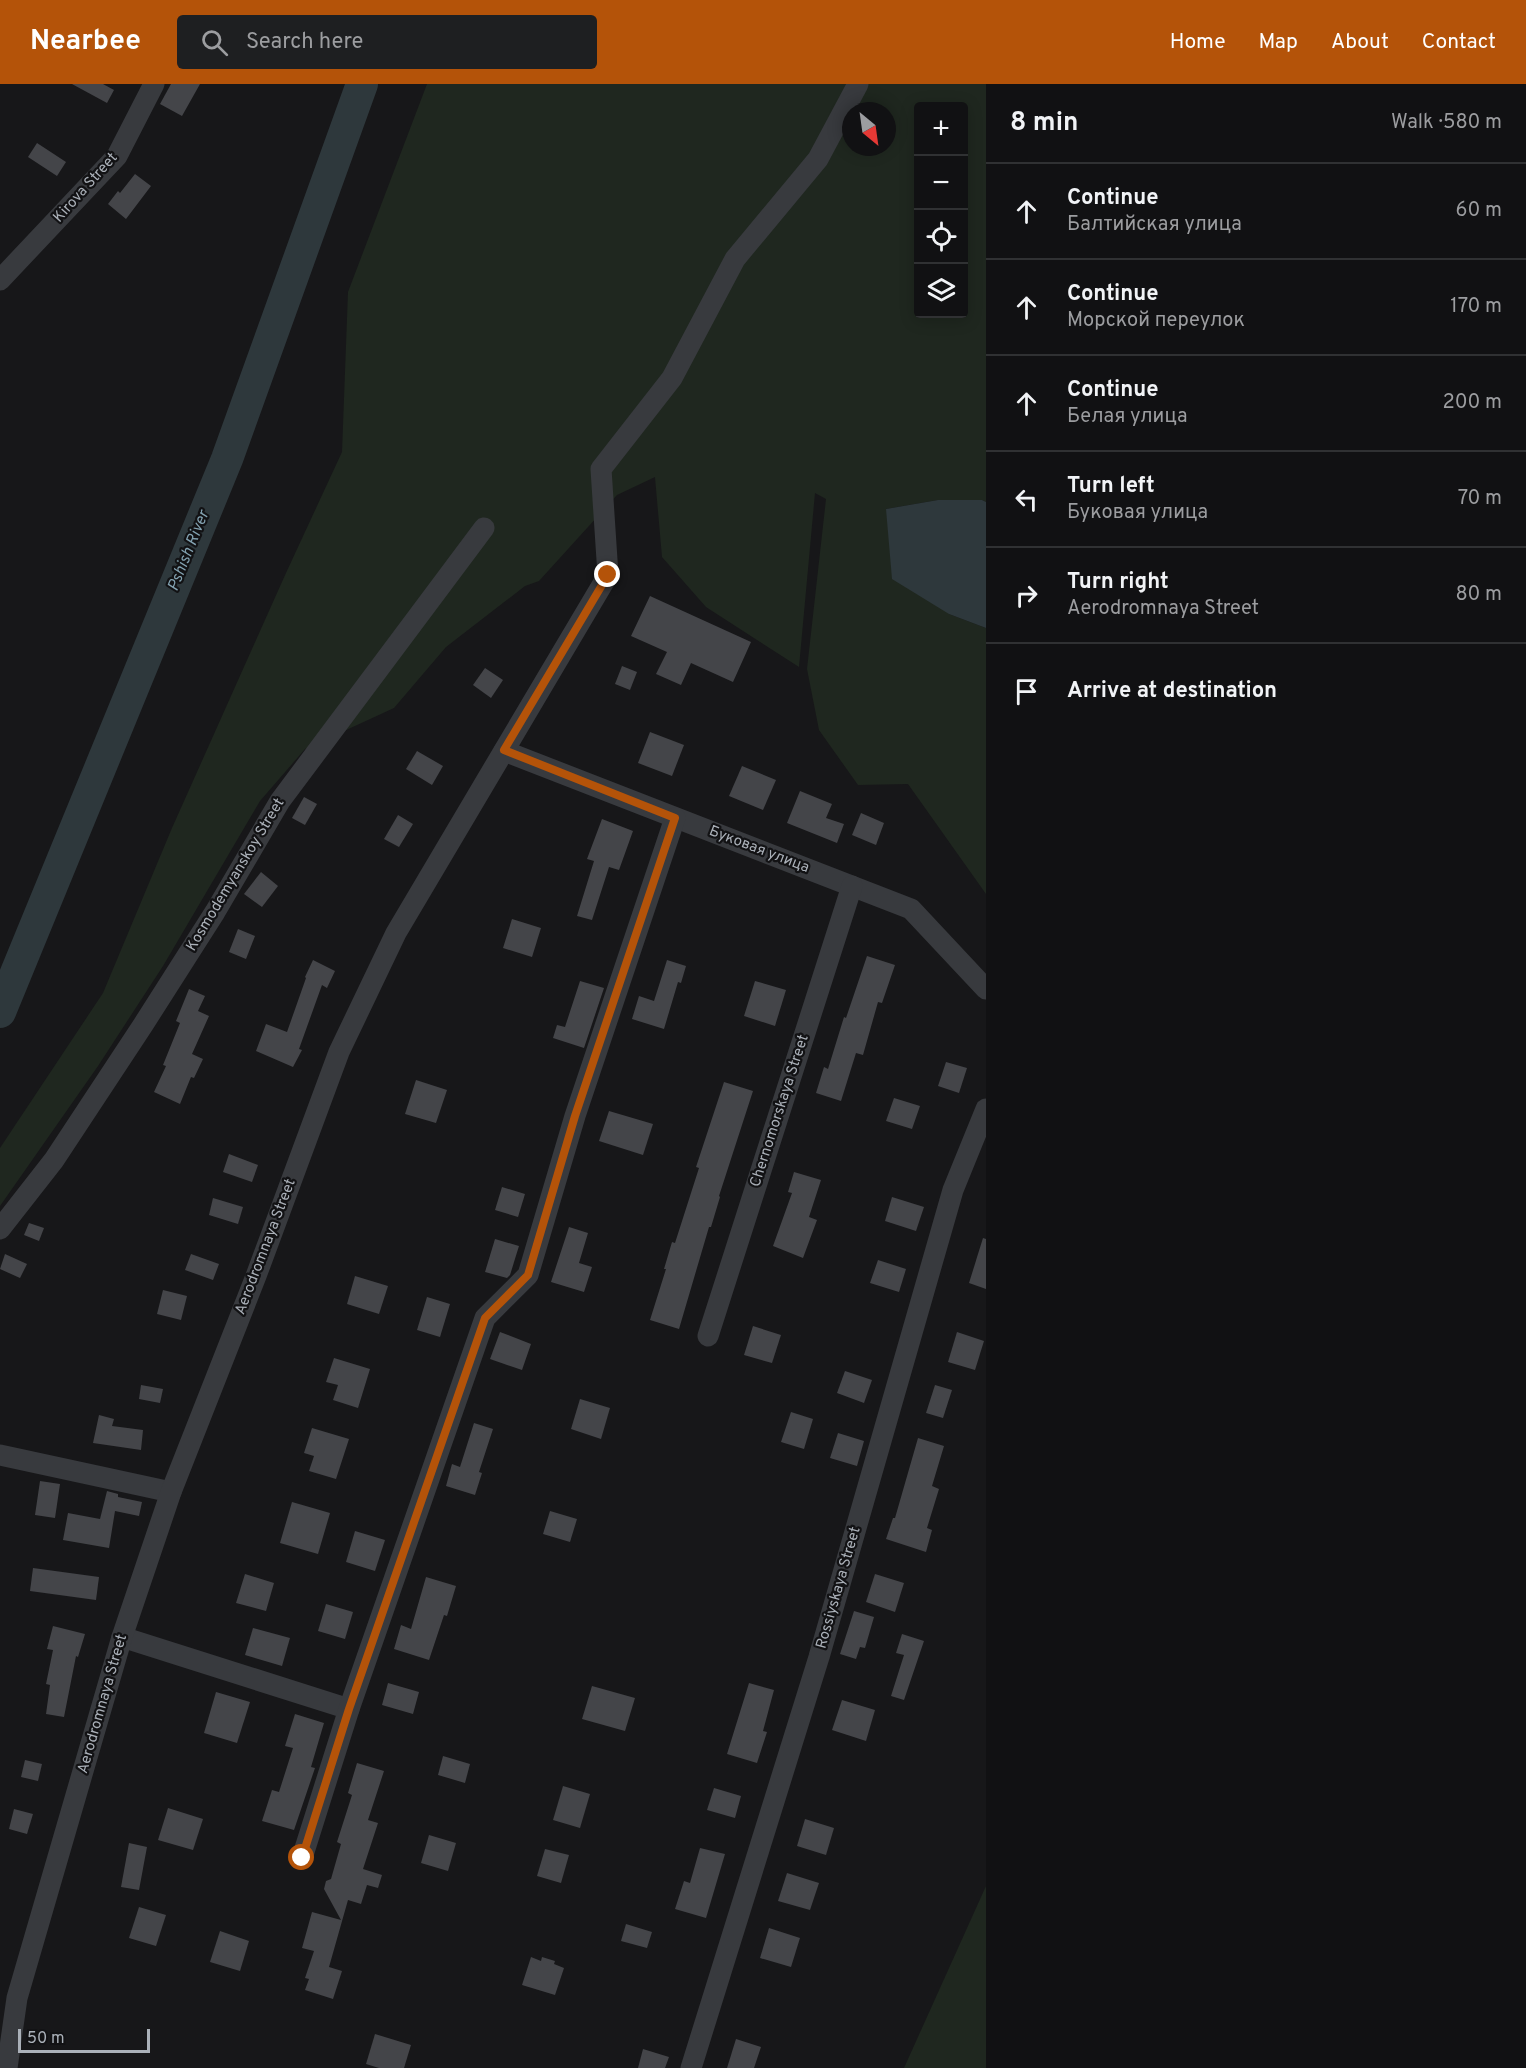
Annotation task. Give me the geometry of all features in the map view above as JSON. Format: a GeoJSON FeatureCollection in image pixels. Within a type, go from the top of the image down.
{"type":"FeatureCollection","features":[{"type":"Feature","properties":{"kind":"street","name":"Kirova Street"},"geometry":{"type":"LineString","coordinates":[[0,280],[117,156],[154,84]]}},
{"type":"Feature","properties":{"kind":"street","name":"Aerodromnaya Street"},"geometry":{"type":"LineString","coordinates":[[7,2068],[17,1998],[122,1637],[171,1492],[256,1276],[339,1052],[396,933],[608,575],[601,469],[672,378],[735,259],[818,159],[858,84]]}},
{"type":"Feature","properties":{"kind":"street","name":"Kosmodemyanskoy Street"},"geometry":{"type":"LineString","coordinates":[[0,1229],[54,1160],[143,1025],[215,912],[280,801],[484,528]]}},
{"type":"Feature","properties":{"kind":"street","name":"Буковая улица"},"geometry":{"type":"LineString","coordinates":[[504,750],[911,909],[986,989]]}},
{"type":"Feature","properties":{"kind":"street"},"geometry":{"type":"LineString","coordinates":[[302,1858],[349,1709],[485,1318],[528,1275],[575,1116],[675,818]]}},
{"type":"Feature","properties":{"kind":"street","name":"Chernomorskaya Street"},"geometry":{"type":"LineString","coordinates":[[708,1336],[852,886]]}},
{"type":"Feature","properties":{"kind":"street","name":"Rossiyskaya Street"},"geometry":{"type":"LineString","coordinates":[[691,2068],[819,1657],[953,1190],[986,1109]]}},
{"type":"Feature","properties":{"kind":"street"},"geometry":{"type":"LineString","coordinates":[[0,1455],[171,1492]]}},
{"type":"Feature","properties":{"kind":"street"},"geometry":{"type":"LineString","coordinates":[[122,1637],[349,1709]]}},
{"type":"Feature","properties":{"kind":"shaded area"},"geometry":{"type":"Polygon","coordinates":[[[427,84],[986,84],[986,502],[982,500],[938,500],[886,509],[949,614],[986,628],[986,894],[908,784],[858,785],[819,730],[807,669],[826,499],[815,493],[799,667],[706,607],[662,557],[655,477],[617,495],[539,581],[525,586],[446,647],[394,708],[305,749],[260,801],[163,966],[98,1066],[0,1206],[0,1148],[103,993],[172,828],[342,452],[348,292],[427,84]]]}},
{"type":"Feature","properties":{"kind":"shaded area"},"geometry":{"type":"Polygon","coordinates":[[[938,500],[982,500],[986,502],[986,628],[949,614],[892,579],[886,509],[938,500]]]}},
{"type":"Feature","properties":{"kind":"shaded area"},"geometry":{"type":"Polygon","coordinates":[[[986,1886],[986,2068],[904,2068],[986,1886]]]}},
{"type":"Feature","properties":{"kind":"building"},"geometry":{"type":"Polygon","coordinates":[[[72,84],[103,84],[114,90],[107,103],[72,84]]]}},
{"type":"Feature","properties":{"kind":"building"},"geometry":{"type":"Polygon","coordinates":[[[171,84],[200,84],[182,116],[160,104],[171,84]]]}},
{"type":"Feature","properties":{"kind":"building"},"geometry":{"type":"Polygon","coordinates":[[[37,143],[66,162],[57,176],[28,157],[37,143]]]}},
{"type":"Feature","properties":{"kind":"building"},"geometry":{"type":"Polygon","coordinates":[[[135,174],[151,186],[126,219],[108,204],[135,174]]]}},
{"type":"Feature","properties":{"kind":"building"},"geometry":{"type":"Polygon","coordinates":[[[650,596],[751,642],[733,682],[691,663],[681,685],[656,674],[667,652],[631,636],[650,596]]]}},
{"type":"Feature","properties":{"kind":"building"},"geometry":{"type":"Polygon","coordinates":[[[622,666],[637,672],[630,690],[615,684],[622,666]]]}},
{"type":"Feature","properties":{"kind":"building"},"geometry":{"type":"Polygon","coordinates":[[[485,668],[503,680],[491,698],[473,685],[485,668]]]}},
{"type":"Feature","properties":{"kind":"building"},"geometry":{"type":"Polygon","coordinates":[[[650,732],[684,745],[672,776],[638,763],[650,732]]]}},
{"type":"Feature","properties":{"kind":"building"},"geometry":{"type":"Polygon","coordinates":[[[417,751],[443,766],[432,785],[406,769],[417,751]]]}},
{"type":"Feature","properties":{"kind":"building"},"geometry":{"type":"Polygon","coordinates":[[[742,766],[776,780],[763,810],[729,796],[742,766]]]}},
{"type":"Feature","properties":{"kind":"building"},"geometry":{"type":"Polygon","coordinates":[[[800,791],[832,804],[826,818],[844,824],[837,843],[787,823],[800,791]]]}},
{"type":"Feature","properties":{"kind":"building"},"geometry":{"type":"Polygon","coordinates":[[[304,797],[317,804],[305,825],[292,818],[304,797]]]}},
{"type":"Feature","properties":{"kind":"building"},"geometry":{"type":"Polygon","coordinates":[[[861,813],[884,823],[876,845],[852,835],[861,813]]]}},
{"type":"Feature","properties":{"kind":"building"},"geometry":{"type":"Polygon","coordinates":[[[398,815],[413,824],[399,847],[384,839],[398,815]]]}},
{"type":"Feature","properties":{"kind":"building"},"geometry":{"type":"Polygon","coordinates":[[[602,819],[633,831],[619,870],[609,867],[592,920],[577,916],[594,861],[587,859],[602,819]]]}},
{"type":"Feature","properties":{"kind":"building"},"geometry":{"type":"Polygon","coordinates":[[[261,872],[278,886],[262,907],[244,894],[261,872]]]}},
{"type":"Feature","properties":{"kind":"building"},"geometry":{"type":"Polygon","coordinates":[[[512,919],[541,928],[532,957],[503,948],[512,919]]]}},
{"type":"Feature","properties":{"kind":"building"},"geometry":{"type":"Polygon","coordinates":[[[238,929],[255,936],[246,959],[229,952],[238,929]]]}},
{"type":"Feature","properties":{"kind":"building"},"geometry":{"type":"Polygon","coordinates":[[[867,956],[895,965],[882,1003],[878,1002],[863,1055],[856,1053],[841,1101],[816,1093],[824,1067],[828,1069],[844,1017],[846,1018],[867,956]]]}},
{"type":"Feature","properties":{"kind":"building"},"geometry":{"type":"Polygon","coordinates":[[[313,960],[335,971],[327,988],[322,985],[299,1049],[302,1050],[293,1067],[256,1051],[266,1024],[287,1032],[313,960]]]}},
{"type":"Feature","properties":{"kind":"building"},"geometry":{"type":"Polygon","coordinates":[[[667,960],[686,966],[681,983],[678,982],[664,1029],[632,1019],[639,996],[654,1001],[667,960]]]}},
{"type":"Feature","properties":{"kind":"building"},"geometry":{"type":"Polygon","coordinates":[[[580,981],[604,988],[584,1048],[553,1038],[557,1025],[565,1027],[580,981]]]}},
{"type":"Feature","properties":{"kind":"building"},"geometry":{"type":"Polygon","coordinates":[[[755,981],[786,990],[775,1026],[744,1016],[755,981]]]}},
{"type":"Feature","properties":{"kind":"building"},"geometry":{"type":"Polygon","coordinates":[[[189,989],[205,996],[198,1011],[209,1016],[192,1054],[203,1059],[194,1078],[191,1077],[180,1104],[154,1092],[166,1066],[163,1065],[180,1023],[176,1021],[189,989]]]}},
{"type":"Feature","properties":{"kind":"building"},"geometry":{"type":"Polygon","coordinates":[[[946,1062],[967,1068],[959,1093],[938,1086],[946,1062]]]}},
{"type":"Feature","properties":{"kind":"building"},"geometry":{"type":"Polygon","coordinates":[[[416,1080],[447,1090],[436,1123],[405,1114],[416,1080]]]}},
{"type":"Feature","properties":{"kind":"building"},"geometry":{"type":"Polygon","coordinates":[[[724,1082],[753,1091],[679,1329],[650,1320],[672,1242],[675,1243],[699,1168],[696,1167],[724,1082]]]}},
{"type":"Feature","properties":{"kind":"building"},"geometry":{"type":"Polygon","coordinates":[[[894,1098],[920,1106],[912,1129],[886,1121],[894,1098]]]}},
{"type":"Feature","properties":{"kind":"building"},"geometry":{"type":"Polygon","coordinates":[[[609,1111],[653,1124],[643,1155],[599,1141],[609,1111]]]}},
{"type":"Feature","properties":{"kind":"building"},"geometry":{"type":"Polygon","coordinates":[[[229,1154],[258,1165],[252,1182],[223,1172],[229,1154]]]}},
{"type":"Feature","properties":{"kind":"building"},"geometry":{"type":"Polygon","coordinates":[[[794,1172],[821,1180],[809,1217],[817,1220],[803,1258],[773,1246],[792,1193],[788,1192],[794,1172]]]}},
{"type":"Feature","properties":{"kind":"building"},"geometry":{"type":"Polygon","coordinates":[[[502,1187],[525,1194],[518,1217],[495,1210],[502,1187]]]}},
{"type":"Feature","properties":{"kind":"building"},"geometry":{"type":"Polygon","coordinates":[[[892,1197],[924,1207],[916,1231],[885,1221],[892,1197]]]}},
{"type":"Feature","properties":{"kind":"building"},"geometry":{"type":"Polygon","coordinates":[[[213,1198],[243,1207],[238,1224],[209,1215],[213,1198]]]}},
{"type":"Feature","properties":{"kind":"building"},"geometry":{"type":"Polygon","coordinates":[[[29,1223],[44,1228],[39,1241],[24,1235],[29,1223]]]}},
{"type":"Feature","properties":{"kind":"building"},"geometry":{"type":"Polygon","coordinates":[[[569,1227],[588,1233],[579,1263],[592,1267],[584,1292],[551,1282],[569,1227]]]}},
{"type":"Feature","properties":{"kind":"building"},"geometry":{"type":"Polygon","coordinates":[[[983,1238],[986,1239],[986,1289],[969,1283],[983,1238]]]}},
{"type":"Feature","properties":{"kind":"building"},"geometry":{"type":"Polygon","coordinates":[[[495,1239],[519,1246],[507,1278],[485,1272],[495,1239]]]}},
{"type":"Feature","properties":{"kind":"building"},"geometry":{"type":"Polygon","coordinates":[[[5,1254],[27,1264],[20,1278],[0,1269],[5,1254]]]}},
{"type":"Feature","properties":{"kind":"building"},"geometry":{"type":"Polygon","coordinates":[[[191,1254],[219,1264],[213,1280],[185,1270],[191,1254]]]}},
{"type":"Feature","properties":{"kind":"building"},"geometry":{"type":"Polygon","coordinates":[[[878,1260],[906,1269],[899,1292],[870,1283],[878,1260]]]}},
{"type":"Feature","properties":{"kind":"building"},"geometry":{"type":"Polygon","coordinates":[[[355,1276],[388,1286],[379,1314],[347,1304],[355,1276]]]}},
{"type":"Feature","properties":{"kind":"building"},"geometry":{"type":"Polygon","coordinates":[[[163,1290],[187,1296],[181,1320],[157,1314],[163,1290]]]}},
{"type":"Feature","properties":{"kind":"building"},"geometry":{"type":"Polygon","coordinates":[[[427,1297],[450,1304],[440,1337],[417,1330],[427,1297]]]}},
{"type":"Feature","properties":{"kind":"building"},"geometry":{"type":"Polygon","coordinates":[[[753,1326],[781,1335],[772,1363],[744,1355],[753,1326]]]}},
{"type":"Feature","properties":{"kind":"building"},"geometry":{"type":"Polygon","coordinates":[[[500,1332],[531,1344],[522,1370],[490,1359],[500,1332]]]}},
{"type":"Feature","properties":{"kind":"building"},"geometry":{"type":"Polygon","coordinates":[[[957,1332],[984,1341],[975,1370],[948,1362],[957,1332]]]}},
{"type":"Feature","properties":{"kind":"building"},"geometry":{"type":"Polygon","coordinates":[[[334,1358],[370,1369],[358,1408],[333,1400],[338,1385],[326,1382],[334,1358]]]}},
{"type":"Feature","properties":{"kind":"building"},"geometry":{"type":"Polygon","coordinates":[[[845,1371],[872,1380],[864,1403],[837,1393],[845,1371]]]}},
{"type":"Feature","properties":{"kind":"building"},"geometry":{"type":"Polygon","coordinates":[[[141,1385],[163,1389],[160,1403],[139,1399],[141,1385]]]}},
{"type":"Feature","properties":{"kind":"building"},"geometry":{"type":"Polygon","coordinates":[[[935,1385],[952,1390],[943,1418],[926,1413],[935,1385]]]}},
{"type":"Feature","properties":{"kind":"building"},"geometry":{"type":"Polygon","coordinates":[[[580,1399],[610,1408],[601,1439],[571,1429],[580,1399]]]}},
{"type":"Feature","properties":{"kind":"building"},"geometry":{"type":"Polygon","coordinates":[[[791,1412],[813,1419],[804,1449],[781,1442],[791,1412]]]}},
{"type":"Feature","properties":{"kind":"building"},"geometry":{"type":"Polygon","coordinates":[[[99,1415],[114,1419],[112,1426],[143,1430],[141,1450],[93,1443],[99,1415]]]}},
{"type":"Feature","properties":{"kind":"building"},"geometry":{"type":"Polygon","coordinates":[[[474,1423],[493,1429],[479,1472],[482,1473],[475,1495],[446,1486],[452,1464],[460,1467],[474,1423]]]}},
{"type":"Feature","properties":{"kind":"building"},"geometry":{"type":"Polygon","coordinates":[[[312,1428],[349,1439],[336,1479],[309,1471],[314,1456],[304,1453],[312,1428]]]}},
{"type":"Feature","properties":{"kind":"building"},"geometry":{"type":"Polygon","coordinates":[[[838,1433],[864,1441],[857,1466],[830,1458],[838,1433]]]}},
{"type":"Feature","properties":{"kind":"building"},"geometry":{"type":"Polygon","coordinates":[[[918,1438],[944,1446],[932,1486],[939,1489],[927,1528],[932,1530],[926,1552],[886,1539],[893,1518],[895,1518],[918,1438]]]}},
{"type":"Feature","properties":{"kind":"building"},"geometry":{"type":"Polygon","coordinates":[[[40,1481],[60,1484],[55,1518],[35,1515],[40,1481]]]}},
{"type":"Feature","properties":{"kind":"building"},"geometry":{"type":"Polygon","coordinates":[[[107,1491],[118,1494],[118,1497],[142,1502],[139,1516],[115,1511],[109,1548],[63,1540],[68,1513],[100,1519],[107,1491]]]}},
{"type":"Feature","properties":{"kind":"building"},"geometry":{"type":"Polygon","coordinates":[[[292,1502],[330,1513],[318,1554],[280,1543],[292,1502]]]}},
{"type":"Feature","properties":{"kind":"building"},"geometry":{"type":"Polygon","coordinates":[[[550,1511],[577,1519],[570,1542],[543,1534],[550,1511]]]}},
{"type":"Feature","properties":{"kind":"building"},"geometry":{"type":"Polygon","coordinates":[[[355,1531],[385,1540],[375,1571],[346,1562],[355,1531]]]}},
{"type":"Feature","properties":{"kind":"building"},"geometry":{"type":"Polygon","coordinates":[[[33,1568],[99,1577],[96,1600],[30,1591],[33,1568]]]}},
{"type":"Feature","properties":{"kind":"building"},"geometry":{"type":"Polygon","coordinates":[[[245,1574],[274,1583],[266,1611],[236,1603],[245,1574]]]}},
{"type":"Feature","properties":{"kind":"building"},"geometry":{"type":"Polygon","coordinates":[[[875,1574],[904,1583],[895,1612],[866,1602],[875,1574]]]}},
{"type":"Feature","properties":{"kind":"building"},"geometry":{"type":"Polygon","coordinates":[[[426,1577],[456,1586],[447,1616],[444,1615],[429,1660],[394,1649],[401,1625],[411,1629],[426,1577]]]}},
{"type":"Feature","properties":{"kind":"building"},"geometry":{"type":"Polygon","coordinates":[[[326,1604],[353,1612],[345,1639],[318,1631],[326,1604]]]}},
{"type":"Feature","properties":{"kind":"building"},"geometry":{"type":"Polygon","coordinates":[[[854,1611],[874,1617],[865,1648],[860,1647],[856,1659],[840,1654],[854,1611]]]}},
{"type":"Feature","properties":{"kind":"building"},"geometry":{"type":"Polygon","coordinates":[[[53,1626],[85,1634],[78,1657],[76,1656],[64,1717],[46,1714],[50,1685],[46,1684],[53,1650],[47,1649],[53,1626]]]}},
{"type":"Feature","properties":{"kind":"building"},"geometry":{"type":"Polygon","coordinates":[[[253,1628],[290,1638],[282,1666],[245,1655],[253,1628]]]}},
{"type":"Feature","properties":{"kind":"building"},"geometry":{"type":"Polygon","coordinates":[[[902,1634],[924,1641],[904,1700],[891,1696],[904,1655],[896,1653],[902,1634]]]}},
{"type":"Feature","properties":{"kind":"building"},"geometry":{"type":"Polygon","coordinates":[[[388,1683],[419,1692],[413,1714],[382,1705],[388,1683]]]}},
{"type":"Feature","properties":{"kind":"building"},"geometry":{"type":"Polygon","coordinates":[[[749,1683],[774,1690],[763,1731],[767,1732],[757,1763],[727,1754],[749,1683]]]}},
{"type":"Feature","properties":{"kind":"building"},"geometry":{"type":"Polygon","coordinates":[[[592,1686],[635,1698],[625,1731],[582,1719],[592,1686]]]}},
{"type":"Feature","properties":{"kind":"building"},"geometry":{"type":"Polygon","coordinates":[[[216,1692],[250,1702],[237,1743],[204,1733],[216,1692]]]}},
{"type":"Feature","properties":{"kind":"building"},"geometry":{"type":"Polygon","coordinates":[[[842,1700],[875,1710],[866,1741],[832,1730],[842,1700]]]}},
{"type":"Feature","properties":{"kind":"building"},"geometry":{"type":"Polygon","coordinates":[[[295,1714],[324,1723],[311,1767],[315,1768],[294,1830],[262,1821],[272,1790],[279,1792],[293,1748],[285,1746],[295,1714]]]}},
{"type":"Feature","properties":{"kind":"building"},"geometry":{"type":"Polygon","coordinates":[[[443,1756],[470,1764],[465,1783],[438,1775],[443,1756]]]}},
{"type":"Feature","properties":{"kind":"building"},"geometry":{"type":"Polygon","coordinates":[[[25,1760],[42,1764],[38,1781],[21,1777],[25,1760]]]}},
{"type":"Feature","properties":{"kind":"building"},"geometry":{"type":"Polygon","coordinates":[[[357,1763],[384,1771],[368,1820],[378,1823],[363,1869],[382,1875],[378,1888],[367,1885],[361,1904],[348,1900],[329,1967],[342,1971],[333,1999],[305,1990],[309,1979],[305,1978],[314,1951],[302,1948],[312,1912],[341,1920],[324,1889],[326,1881],[331,1879],[341,1844],[337,1842],[352,1795],[348,1793],[357,1763]]]}},
{"type":"Feature","properties":{"kind":"building"},"geometry":{"type":"Polygon","coordinates":[[[563,1786],[590,1794],[580,1828],[553,1820],[563,1786]]]}},
{"type":"Feature","properties":{"kind":"building"},"geometry":{"type":"Polygon","coordinates":[[[714,1788],[741,1796],[735,1818],[707,1810],[714,1788]]]}},
{"type":"Feature","properties":{"kind":"building"},"geometry":{"type":"Polygon","coordinates":[[[168,1808],[203,1819],[193,1850],[158,1840],[168,1808]]]}},
{"type":"Feature","properties":{"kind":"building"},"geometry":{"type":"Polygon","coordinates":[[[14,1809],[33,1814],[27,1834],[9,1829],[14,1809]]]}},
{"type":"Feature","properties":{"kind":"building"},"geometry":{"type":"Polygon","coordinates":[[[805,1819],[834,1828],[826,1855],[797,1846],[805,1819]]]}},
{"type":"Feature","properties":{"kind":"building"},"geometry":{"type":"Polygon","coordinates":[[[429,1835],[456,1843],[448,1871],[421,1863],[429,1835]]]}},
{"type":"Feature","properties":{"kind":"building"},"geometry":{"type":"Polygon","coordinates":[[[129,1843],[147,1847],[139,1890],[121,1887],[129,1843]]]}},
{"type":"Feature","properties":{"kind":"building"},"geometry":{"type":"Polygon","coordinates":[[[700,1848],[725,1854],[706,1918],[675,1909],[684,1881],[690,1883],[700,1848]]]}},
{"type":"Feature","properties":{"kind":"building"},"geometry":{"type":"Polygon","coordinates":[[[545,1849],[569,1855],[561,1883],[537,1876],[545,1849]]]}},
{"type":"Feature","properties":{"kind":"building"},"geometry":{"type":"Polygon","coordinates":[[[787,1873],[819,1883],[810,1910],[778,1901],[787,1873]]]}},
{"type":"Feature","properties":{"kind":"building"},"geometry":{"type":"Polygon","coordinates":[[[139,1907],[166,1915],[156,1946],[129,1938],[139,1907]]]}},
{"type":"Feature","properties":{"kind":"building"},"geometry":{"type":"Polygon","coordinates":[[[626,1924],[652,1932],[647,1948],[621,1941],[626,1924]]]}},
{"type":"Feature","properties":{"kind":"building"},"geometry":{"type":"Polygon","coordinates":[[[769,1928],[800,1938],[791,1967],[760,1958],[769,1928]]]}},
{"type":"Feature","properties":{"kind":"building"},"geometry":{"type":"Polygon","coordinates":[[[220,1931],[249,1941],[240,1971],[210,1962],[220,1931]]]}},
{"type":"Feature","properties":{"kind":"building"},"geometry":{"type":"Polygon","coordinates":[[[531,1957],[541,1961],[542,1957],[555,1961],[554,1964],[564,1968],[555,1995],[522,1985],[531,1957]]]}},
{"type":"Feature","properties":{"kind":"building"},"geometry":{"type":"Polygon","coordinates":[[[375,2034],[411,2045],[404,2068],[379,2068],[366,2064],[375,2034]]]}},
{"type":"Feature","properties":{"kind":"building"},"geometry":{"type":"Polygon","coordinates":[[[736,2039],[761,2047],[754,2068],[727,2068],[736,2039]]]}},
{"type":"Feature","properties":{"kind":"building"},"geometry":{"type":"Polygon","coordinates":[[[643,2049],[669,2057],[665,2068],[638,2068],[643,2049]]]}},
{"type":"Feature","properties":{"kind":"waterway","name":"Pshish River"},"geometry":{"type":"LineString","coordinates":[[0,1012],[227,459],[362,84]]}},
{"type":"Feature","properties":{"kind":"route"},"geometry":{"type":"LineString","coordinates":[[302,1858],[349,1709],[485,1318],[528,1275],[575,1116],[675,818],[504,750],[608,575]]}}]}
